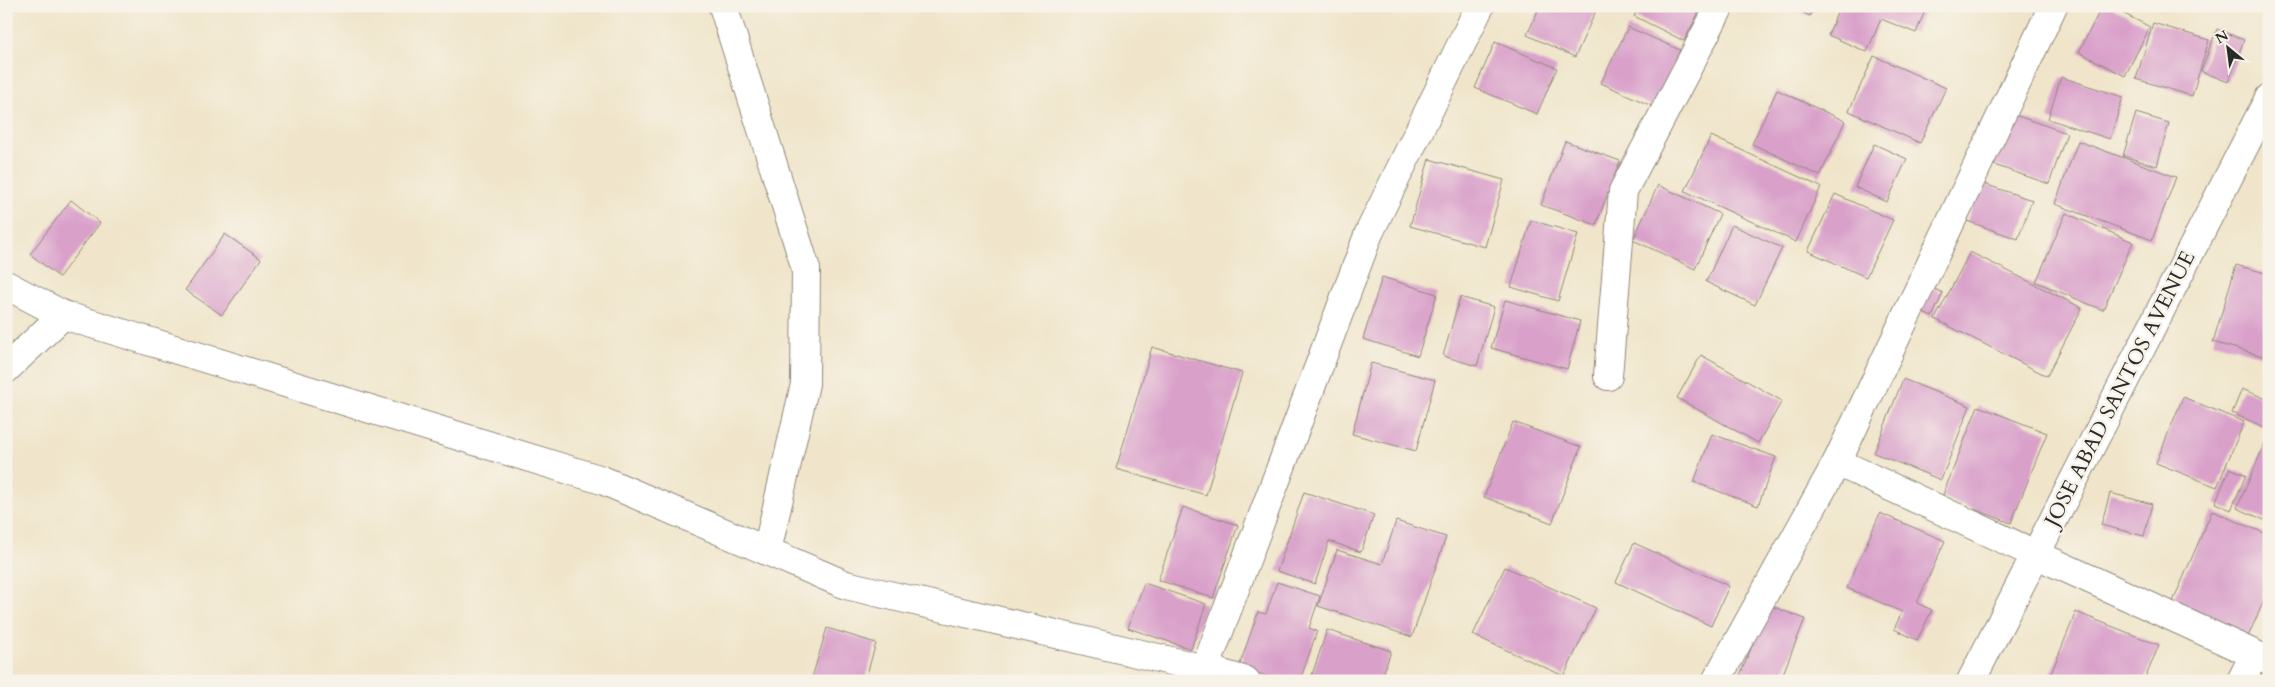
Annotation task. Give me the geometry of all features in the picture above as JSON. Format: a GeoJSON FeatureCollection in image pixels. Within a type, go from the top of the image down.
{"type":"FeatureCollection","features":[{"type":"Feature","properties":{"kind":"main road"},"geometry":{"type":"LineString","coordinates":[[723,6],[806,269],[805,384],[767,551]]}},
{"type":"Feature","properties":{"kind":"main road"},"geometry":{"type":"LineString","coordinates":[[1194,672],[1369,233],[1480,6]]}},
{"type":"Feature","properties":{"kind":"main road"},"geometry":{"type":"LineString","coordinates":[[1608,376],[1623,190],[1720,6]]}},
{"type":"Feature","properties":{"kind":"main road"},"geometry":{"type":"LineString","coordinates":[[1716,681],[1837,462],[2054,6]]}},
{"type":"Feature","properties":{"kind":"main road","name":"JOSE ABAD SANTOS AVENUE"},"geometry":{"type":"LineString","coordinates":[[1971,681],[2269,98]]}},
{"type":"Feature","properties":{"kind":"main road"},"geometry":{"type":"LineString","coordinates":[[6,284],[63,315],[602,480],[846,585],[1194,672],[1246,681]]}},
{"type":"Feature","properties":{"kind":"main road"},"geometry":{"type":"LineString","coordinates":[[6,369],[63,315]]}},
{"type":"Feature","properties":{"kind":"main road"},"geometry":{"type":"LineString","coordinates":[[1837,462],[2262,658],[2241,681]]}},
{"type":"Feature","properties":{"kind":"building"},"geometry":{"type":"Polygon","coordinates":[[[1540,6],[1598,6],[1575,57],[1527,35],[1540,6]]]}},
{"type":"Feature","properties":{"kind":"building"},"geometry":{"type":"Polygon","coordinates":[[[1639,6],[1702,6],[1684,41],[1634,16],[1639,6]]]}},
{"type":"Feature","properties":{"kind":"building"},"geometry":{"type":"Polygon","coordinates":[[[1788,6],[1814,6],[1810,16],[1788,6]]]}},
{"type":"Feature","properties":{"kind":"building"},"geometry":{"type":"Polygon","coordinates":[[[1840,6],[1927,6],[1916,33],[1881,19],[1867,52],[1828,35],[1840,6]]]}},
{"type":"Feature","properties":{"kind":"building"},"geometry":{"type":"Polygon","coordinates":[[[2102,6],[2109,6],[2150,27],[2125,76],[2079,52],[2102,6]]]}},
{"type":"Feature","properties":{"kind":"building"},"geometry":{"type":"Polygon","coordinates":[[[2153,23],[2209,40],[2192,96],[2136,79],[2153,23]]]}},
{"type":"Feature","properties":{"kind":"building"},"geometry":{"type":"Polygon","coordinates":[[[1628,27],[1680,50],[1654,107],[1601,83],[1628,27]]]}},
{"type":"Feature","properties":{"kind":"building"},"geometry":{"type":"Polygon","coordinates":[[[2217,29],[2244,40],[2228,82],[2201,71],[2217,29]]]}},
{"type":"Feature","properties":{"kind":"building"},"geometry":{"type":"Polygon","coordinates":[[[1495,42],[1557,68],[1537,114],[1475,88],[1495,42]]]}},
{"type":"Feature","properties":{"kind":"building"},"geometry":{"type":"Polygon","coordinates":[[[1874,56],[1946,88],[1920,143],[1849,111],[1874,56]]]}},
{"type":"Feature","properties":{"kind":"building"},"geometry":{"type":"Polygon","coordinates":[[[2061,77],[2123,97],[2110,139],[2048,119],[2061,77]]]}},
{"type":"Feature","properties":{"kind":"building"},"geometry":{"type":"Polygon","coordinates":[[[1777,90],[1845,121],[1820,176],[1752,144],[1777,90]]]}},
{"type":"Feature","properties":{"kind":"building"},"geometry":{"type":"Polygon","coordinates":[[[2136,113],[2169,123],[2157,166],[2123,156],[2136,113]]]}},
{"type":"Feature","properties":{"kind":"building"},"geometry":{"type":"Polygon","coordinates":[[[2012,114],[2067,133],[2049,184],[1994,165],[2012,114]]]}},
{"type":"Feature","properties":{"kind":"building"},"geometry":{"type":"Polygon","coordinates":[[[1711,136],[1821,187],[1796,242],[1685,191],[1711,136]]]}},
{"type":"Feature","properties":{"kind":"building"},"geometry":{"type":"Polygon","coordinates":[[[1565,141],[1620,161],[1596,225],[1541,205],[1565,141]]]}},
{"type":"Feature","properties":{"kind":"building"},"geometry":{"type":"Polygon","coordinates":[[[2078,141],[2176,177],[2152,240],[2055,204],[2078,141]]]}},
{"type":"Feature","properties":{"kind":"building"},"geometry":{"type":"Polygon","coordinates":[[[1874,144],[1907,159],[1887,202],[1855,187],[1874,144]]]}},
{"type":"Feature","properties":{"kind":"building"},"geometry":{"type":"Polygon","coordinates":[[[1429,159],[1504,180],[1485,247],[1410,226],[1429,159]]]}},
{"type":"Feature","properties":{"kind":"building"},"geometry":{"type":"Polygon","coordinates":[[[1981,183],[2032,200],[2018,239],[1967,221],[1981,183]]]}},
{"type":"Feature","properties":{"kind":"building"},"geometry":{"type":"Polygon","coordinates":[[[1658,185],[1720,214],[1695,269],[1633,240],[1658,185]]]}},
{"type":"Feature","properties":{"kind":"building"},"geometry":{"type":"Polygon","coordinates":[[[1835,194],[1893,220],[1866,277],[1808,251],[1835,194]]]}},
{"type":"Feature","properties":{"kind":"building"},"geometry":{"type":"Polygon","coordinates":[[[71,200],[100,223],[59,277],[30,254],[71,200]]]}},
{"type":"Feature","properties":{"kind":"building"},"geometry":{"type":"Polygon","coordinates":[[[2066,213],[2133,242],[2103,310],[2036,282],[2066,213]]]}},
{"type":"Feature","properties":{"kind":"building"},"geometry":{"type":"Polygon","coordinates":[[[1531,220],[1578,234],[1558,301],[1511,287],[1531,220]]]}},
{"type":"Feature","properties":{"kind":"building"},"geometry":{"type":"Polygon","coordinates":[[[1732,225],[1782,248],[1755,305],[1706,282],[1732,225]]]}},
{"type":"Feature","properties":{"kind":"building"},"geometry":{"type":"Polygon","coordinates":[[[225,234],[261,259],[222,315],[185,290],[225,234]]]}},
{"type":"Feature","properties":{"kind":"building"},"geometry":{"type":"Polygon","coordinates":[[[1970,252],[2082,308],[2047,376],[1935,319],[1970,252]]]}},
{"type":"Feature","properties":{"kind":"building"},"geometry":{"type":"Polygon","coordinates":[[[2236,265],[2269,274],[2269,358],[2213,342],[2236,265]]]}},
{"type":"Feature","properties":{"kind":"building"},"geometry":{"type":"Polygon","coordinates":[[[1382,277],[1437,294],[1418,356],[1363,339],[1382,277]]]}},
{"type":"Feature","properties":{"kind":"building"},"geometry":{"type":"Polygon","coordinates":[[[1924,284],[1943,293],[1932,317],[1912,308],[1924,284]]]}},
{"type":"Feature","properties":{"kind":"building"},"geometry":{"type":"Polygon","coordinates":[[[1460,297],[1494,307],[1477,366],[1443,356],[1460,297]]]}},
{"type":"Feature","properties":{"kind":"building"},"geometry":{"type":"Polygon","coordinates":[[[1505,300],[1580,321],[1567,369],[1491,348],[1505,300]]]}},
{"type":"Feature","properties":{"kind":"building"},"geometry":{"type":"Polygon","coordinates":[[[1152,347],[1242,373],[1206,495],[1116,469],[1152,347]]]}},
{"type":"Feature","properties":{"kind":"building"},"geometry":{"type":"Polygon","coordinates":[[[1701,355],[1782,401],[1758,443],[1677,398],[1701,355]]]}},
{"type":"Feature","properties":{"kind":"building"},"geometry":{"type":"Polygon","coordinates":[[[1371,363],[1435,380],[1416,451],[1352,434],[1371,363]]]}},
{"type":"Feature","properties":{"kind":"building"},"geometry":{"type":"Polygon","coordinates":[[[1903,379],[1970,406],[1941,480],[1874,453],[1903,379]]]}},
{"type":"Feature","properties":{"kind":"building"},"geometry":{"type":"Polygon","coordinates":[[[2242,389],[2269,400],[2269,415],[2264,427],[2232,413],[2242,389]]]}},
{"type":"Feature","properties":{"kind":"building"},"geometry":{"type":"Polygon","coordinates":[[[2183,397],[2244,422],[2217,487],[2156,463],[2183,397]]]}},
{"type":"Feature","properties":{"kind":"building"},"geometry":{"type":"Polygon","coordinates":[[[1978,406],[2047,433],[2011,523],[1942,497],[1978,406]]]}},
{"type":"Feature","properties":{"kind":"building"},"geometry":{"type":"Polygon","coordinates":[[[1513,422],[1581,447],[1552,523],[1484,497],[1513,422]]]}},
{"type":"Feature","properties":{"kind":"building"},"geometry":{"type":"Polygon","coordinates":[[[1712,434],[1776,457],[1758,506],[1694,482],[1712,434]]]}},
{"type":"Feature","properties":{"kind":"building"},"geometry":{"type":"Polygon","coordinates":[[[2265,443],[2269,444],[2269,522],[2237,508],[2265,443]]]}},
{"type":"Feature","properties":{"kind":"building"},"geometry":{"type":"Polygon","coordinates":[[[2230,468],[2246,475],[2231,510],[2215,503],[2230,468]]]}},
{"type":"Feature","properties":{"kind":"building"},"geometry":{"type":"Polygon","coordinates":[[[1304,492],[1374,515],[1361,552],[1329,541],[1315,584],[1277,571],[1304,492]]]}},
{"type":"Feature","properties":{"kind":"building"},"geometry":{"type":"Polygon","coordinates":[[[2110,493],[2152,504],[2144,536],[2101,525],[2110,493]]]}},
{"type":"Feature","properties":{"kind":"building"},"geometry":{"type":"Polygon","coordinates":[[[1183,507],[1238,525],[1213,598],[1158,580],[1183,507]]]}},
{"type":"Feature","properties":{"kind":"building"},"geometry":{"type":"Polygon","coordinates":[[[2212,511],[2269,535],[2269,589],[2247,639],[2171,606],[2212,511]]]}},
{"type":"Feature","properties":{"kind":"building"},"geometry":{"type":"Polygon","coordinates":[[[1880,513],[1945,541],[1917,603],[1932,610],[1917,640],[1894,629],[1902,612],[1847,588],[1880,513]]]}},
{"type":"Feature","properties":{"kind":"building"},"geometry":{"type":"Polygon","coordinates":[[[1396,521],[1446,537],[1412,637],[1318,606],[1337,550],[1382,564],[1396,521]]]}},
{"type":"Feature","properties":{"kind":"building"},"geometry":{"type":"Polygon","coordinates":[[[1634,543],[1729,586],[1711,626],[1616,582],[1634,543]]]}},
{"type":"Feature","properties":{"kind":"building"},"geometry":{"type":"Polygon","coordinates":[[[1505,567],[1596,608],[1564,676],[1473,635],[1505,567]]]}},
{"type":"Feature","properties":{"kind":"building"},"geometry":{"type":"Polygon","coordinates":[[[1277,582],[1320,596],[1309,628],[1317,631],[1300,681],[1282,681],[1239,667],[1258,612],[1266,614],[1277,582]]]}},
{"type":"Feature","properties":{"kind":"building"},"geometry":{"type":"Polygon","coordinates":[[[1144,583],[1206,604],[1191,649],[1128,628],[1144,583]]]}},
{"type":"Feature","properties":{"kind":"building"},"geometry":{"type":"Polygon","coordinates":[[[1769,605],[1805,619],[1780,681],[1755,681],[1740,675],[1769,605]]]}},
{"type":"Feature","properties":{"kind":"building"},"geometry":{"type":"Polygon","coordinates":[[[2076,612],[2159,645],[2144,681],[2048,681],[2076,612]]]}},
{"type":"Feature","properties":{"kind":"building"},"geometry":{"type":"Polygon","coordinates":[[[827,628],[876,643],[865,681],[811,681],[827,628]]]}},
{"type":"Feature","properties":{"kind":"building"},"geometry":{"type":"Polygon","coordinates":[[[1327,630],[1391,651],[1381,681],[1310,681],[1327,630]]]}}]}
